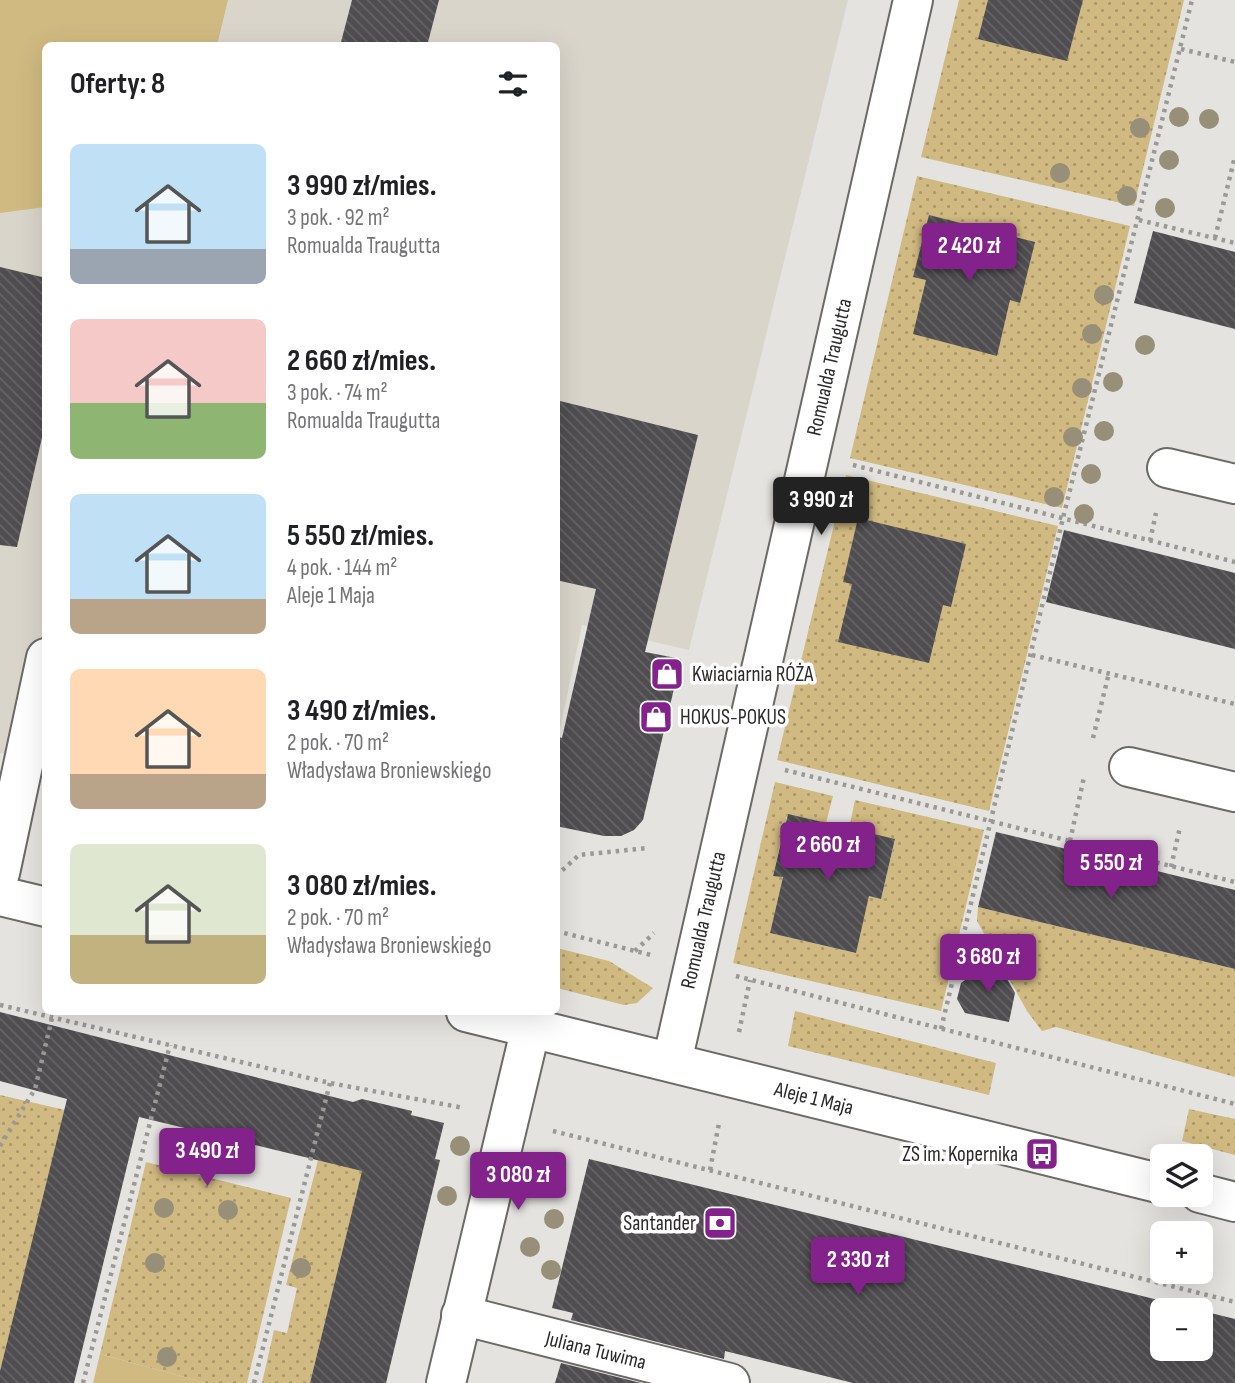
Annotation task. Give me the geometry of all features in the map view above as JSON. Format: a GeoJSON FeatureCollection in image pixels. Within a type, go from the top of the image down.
{"type":"FeatureCollection","features":[{"type":"Feature","properties":{"kind":"street","name":"Romualda Traugutta"},"geometry":{"type":"LineString","coordinates":[[672,1062],[913,0]]}},
{"type":"Feature","properties":{"kind":"street"},"geometry":{"type":"LineString","coordinates":[[1167,468],[1235,484]]}},
{"type":"Feature","properties":{"kind":"street"},"geometry":{"type":"LineString","coordinates":[[0,873],[42,677]]}},
{"type":"Feature","properties":{"kind":"street"},"geometry":{"type":"LineString","coordinates":[[1129,767],[1235,792]]}},
{"type":"Feature","properties":{"kind":"street"},"geometry":{"type":"LineString","coordinates":[[0,896],[42,906]]}},
{"type":"Feature","properties":{"kind":"street","name":"Aleje 1 Maja"},"geometry":{"type":"LineString","coordinates":[[479,1015],[1150,1181]]}},
{"type":"Feature","properties":{"kind":"street"},"geometry":{"type":"LineString","coordinates":[[446,1383],[531,1027]]}},
{"type":"Feature","properties":{"kind":"street"},"geometry":{"type":"LineString","coordinates":[[1213,1196],[1235,1202]]}},
{"type":"Feature","properties":{"kind":"street","name":"Juliana Tuwima"},"geometry":{"type":"LineString","coordinates":[[461,1315],[730,1383]]}},
{"type":"Feature","properties":{"kind":"path"},"geometry":{"type":"LineString","coordinates":[[941,1029],[1063,518],[1192,0]]}},
{"type":"Feature","properties":{"kind":"path"},"geometry":{"type":"LineString","coordinates":[[1181,49],[1235,62]]}},
{"type":"Feature","properties":{"kind":"path"},"geometry":{"type":"LineString","coordinates":[[1215,238],[1235,156]]}},
{"type":"Feature","properties":{"kind":"path"},"geometry":{"type":"LineString","coordinates":[[1139,220],[1235,243]]}},
{"type":"Feature","properties":{"kind":"path"},"geometry":{"type":"LineString","coordinates":[[852,464],[1235,562]]}},
{"type":"Feature","properties":{"kind":"path"},"geometry":{"type":"LineString","coordinates":[[1032,654],[1235,704]]}},
{"type":"Feature","properties":{"kind":"path"},"geometry":{"type":"LineString","coordinates":[[777,768],[1235,882]]}},
{"type":"Feature","properties":{"kind":"path"},"geometry":{"type":"LineString","coordinates":[[560,872],[579,855],[648,848]]}},
{"type":"Feature","properties":{"kind":"path"},"geometry":{"type":"LineString","coordinates":[[560,932],[634,952]]}},
{"type":"Feature","properties":{"kind":"path"},"geometry":{"type":"LineString","coordinates":[[726,974],[1235,1104]]}},
{"type":"Feature","properties":{"kind":"path"},"geometry":{"type":"LineString","coordinates":[[739,1033],[750,980]]}},
{"type":"Feature","properties":{"kind":"path"},"geometry":{"type":"LineString","coordinates":[[0,1005],[330,1083],[469,1109]]}},
{"type":"Feature","properties":{"kind":"path"},"geometry":{"type":"LineString","coordinates":[[0,1146],[35,1089],[52,1018]]}},
{"type":"Feature","properties":{"kind":"path"},"geometry":{"type":"LineString","coordinates":[[83,1383],[170,1045]]}},
{"type":"Feature","properties":{"kind":"path"},"geometry":{"type":"LineString","coordinates":[[254,1383],[330,1083]]}},
{"type":"Feature","properties":{"kind":"path"},"geometry":{"type":"LineString","coordinates":[[547,1129],[1235,1302]]}},
{"type":"Feature","properties":{"kind":"path"},"geometry":{"type":"LineString","coordinates":[[710,1170],[718,1133]]}},
{"type":"Feature","properties":{"kind":"shaded area"},"geometry":{"type":"Polygon","coordinates":[[[0,0],[848,0],[689,650],[582,625],[560,730],[560,42],[42,42],[42,764],[0,753],[0,0]]]}},
{"type":"Feature","properties":{"kind":"shaded area"},"geometry":{"type":"Polygon","coordinates":[[[0,0],[228,0],[218,42],[42,42],[42,207],[0,213],[0,0]]]}},
{"type":"Feature","properties":{"kind":"shaded area"},"geometry":{"type":"Polygon","coordinates":[[[959,0],[1184,0],[1134,206],[921,157],[959,0]]]}},
{"type":"Feature","properties":{"kind":"shaded area"},"geometry":{"type":"Polygon","coordinates":[[[917,176],[1130,226],[1062,508],[850,458],[917,176]]]}},
{"type":"Feature","properties":{"kind":"shaded area"},"geometry":{"type":"Polygon","coordinates":[[[846,475],[1058,526],[989,811],[777,760],[846,475]]]}},
{"type":"Feature","properties":{"kind":"shaded area"},"geometry":{"type":"Polygon","coordinates":[[[775,782],[833,796],[826,823],[787,815],[773,875],[783,877],[770,933],[855,953],[869,896],[881,898],[895,840],[849,829],[855,800],[984,830],[941,1011],[733,963],[775,782]]]}},
{"type":"Feature","properties":{"kind":"shaded area"},"geometry":{"type":"Polygon","coordinates":[[[978,907],[1235,969],[1235,1077],[1056,1027],[1042,1031],[1027,1011],[977,921],[978,907]]]}},
{"type":"Feature","properties":{"kind":"shaded area"},"geometry":{"type":"Polygon","coordinates":[[[560,949],[609,961],[653,988],[637,1003],[624,1005],[560,989],[560,949]]]}},
{"type":"Feature","properties":{"kind":"shaded area"},"geometry":{"type":"Polygon","coordinates":[[[795,1011],[996,1063],[989,1095],[788,1046],[795,1011]]]}},
{"type":"Feature","properties":{"kind":"shaded area"},"geometry":{"type":"Polygon","coordinates":[[[0,1095],[65,1110],[0,1371],[0,1095]]]}},
{"type":"Feature","properties":{"kind":"shaded area"},"geometry":{"type":"Polygon","coordinates":[[[1189,1109],[1235,1119],[1235,1155],[1213,1149],[1213,1144],[1182,1141],[1189,1109]]]}},
{"type":"Feature","properties":{"kind":"shaded area"},"geometry":{"type":"Polygon","coordinates":[[[325,1133],[369,1143],[310,1383],[262,1383],[274,1330],[287,1333],[297,1288],[286,1285],[325,1133]]]}},
{"type":"Feature","properties":{"kind":"shaded area"},"geometry":{"type":"Polygon","coordinates":[[[146,1162],[291,1198],[247,1383],[206,1383],[100,1354],[146,1162]]]}},
{"type":"Feature","properties":{"kind":"shaded area"},"geometry":{"type":"Polygon","coordinates":[[[100,1354],[206,1383],[93,1383],[100,1354]]]}},
{"type":"Feature","properties":{"kind":"building"},"geometry":{"type":"Polygon","coordinates":[[[352,0],[439,0],[428,42],[341,42],[352,0]]]}},
{"type":"Feature","properties":{"kind":"building"},"geometry":{"type":"Polygon","coordinates":[[[988,0],[1083,0],[1067,61],[978,39],[988,0]]]}},
{"type":"Feature","properties":{"kind":"building"},"geometry":{"type":"Polygon","coordinates":[[[929,215],[1035,242],[1020,303],[1010,300],[997,356],[913,334],[926,280],[913,277],[929,215]]]}},
{"type":"Feature","properties":{"kind":"building"},"geometry":{"type":"Polygon","coordinates":[[[1153,231],[1235,252],[1235,329],[1134,303],[1153,231]]]}},
{"type":"Feature","properties":{"kind":"building"},"geometry":{"type":"Polygon","coordinates":[[[0,267],[42,277],[42,438],[17,547],[0,545],[0,267]]]}},
{"type":"Feature","properties":{"kind":"building"},"geometry":{"type":"Polygon","coordinates":[[[560,401],[698,435],[645,652],[681,659],[643,820],[634,830],[621,836],[604,836],[560,827],[560,737],[562,738],[596,589],[560,581],[560,401]]]}},
{"type":"Feature","properties":{"kind":"building"},"geometry":{"type":"Polygon","coordinates":[[[858,518],[966,544],[951,607],[943,605],[929,663],[838,642],[852,584],[843,582],[858,518]]]}},
{"type":"Feature","properties":{"kind":"building"},"geometry":{"type":"Polygon","coordinates":[[[1064,530],[1235,573],[1235,649],[1046,602],[1064,530]]]}},
{"type":"Feature","properties":{"kind":"building"},"geometry":{"type":"Polygon","coordinates":[[[788,814],[895,839],[881,899],[869,896],[856,953],[770,933],[783,877],[773,876],[788,814]]]}},
{"type":"Feature","properties":{"kind":"building"},"geometry":{"type":"Polygon","coordinates":[[[996,832],[1235,890],[1235,969],[978,907],[996,832]]]}},
{"type":"Feature","properties":{"kind":"building"},"geometry":{"type":"Polygon","coordinates":[[[995,958],[1015,993],[1009,1022],[965,1013],[957,999],[961,983],[995,958]]]}},
{"type":"Feature","properties":{"kind":"building"},"geometry":{"type":"Polygon","coordinates":[[[0,1012],[353,1102],[362,1099],[412,1111],[411,1115],[444,1123],[435,1159],[440,1160],[386,1383],[310,1383],[362,1171],[139,1117],[74,1383],[0,1383],[0,1371],[67,1099],[0,1081],[0,1012]]]}},
{"type":"Feature","properties":{"kind":"building"},"geometry":{"type":"Polygon","coordinates":[[[589,1159],[1150,1298],[1150,1361],[1213,1361],[1213,1314],[1235,1319],[1235,1383],[853,1383],[725,1351],[724,1359],[571,1320],[573,1313],[552,1308],[589,1159]]]}},
{"type":"Feature","properties":{"kind":"building"},"geometry":{"type":"Polygon","coordinates":[[[561,1363],[641,1383],[555,1383],[561,1363]]]}},
{"type":"Feature","properties":{"kind":"place","name":"Kwiaciarnia RÓŻA"},"geometry":{"type":"Point","coordinates":[667,674]}},
{"type":"Feature","properties":{"kind":"place","name":"HOKUS-POKUS"},"geometry":{"type":"Point","coordinates":[656,717]}},
{"type":"Feature","properties":{"kind":"place","name":"ZS im. Kopernika"},"geometry":{"type":"Point","coordinates":[1042,1154]}},
{"type":"Feature","properties":{"kind":"place","name":"Santander"},"geometry":{"type":"Point","coordinates":[720,1223]}}]}
